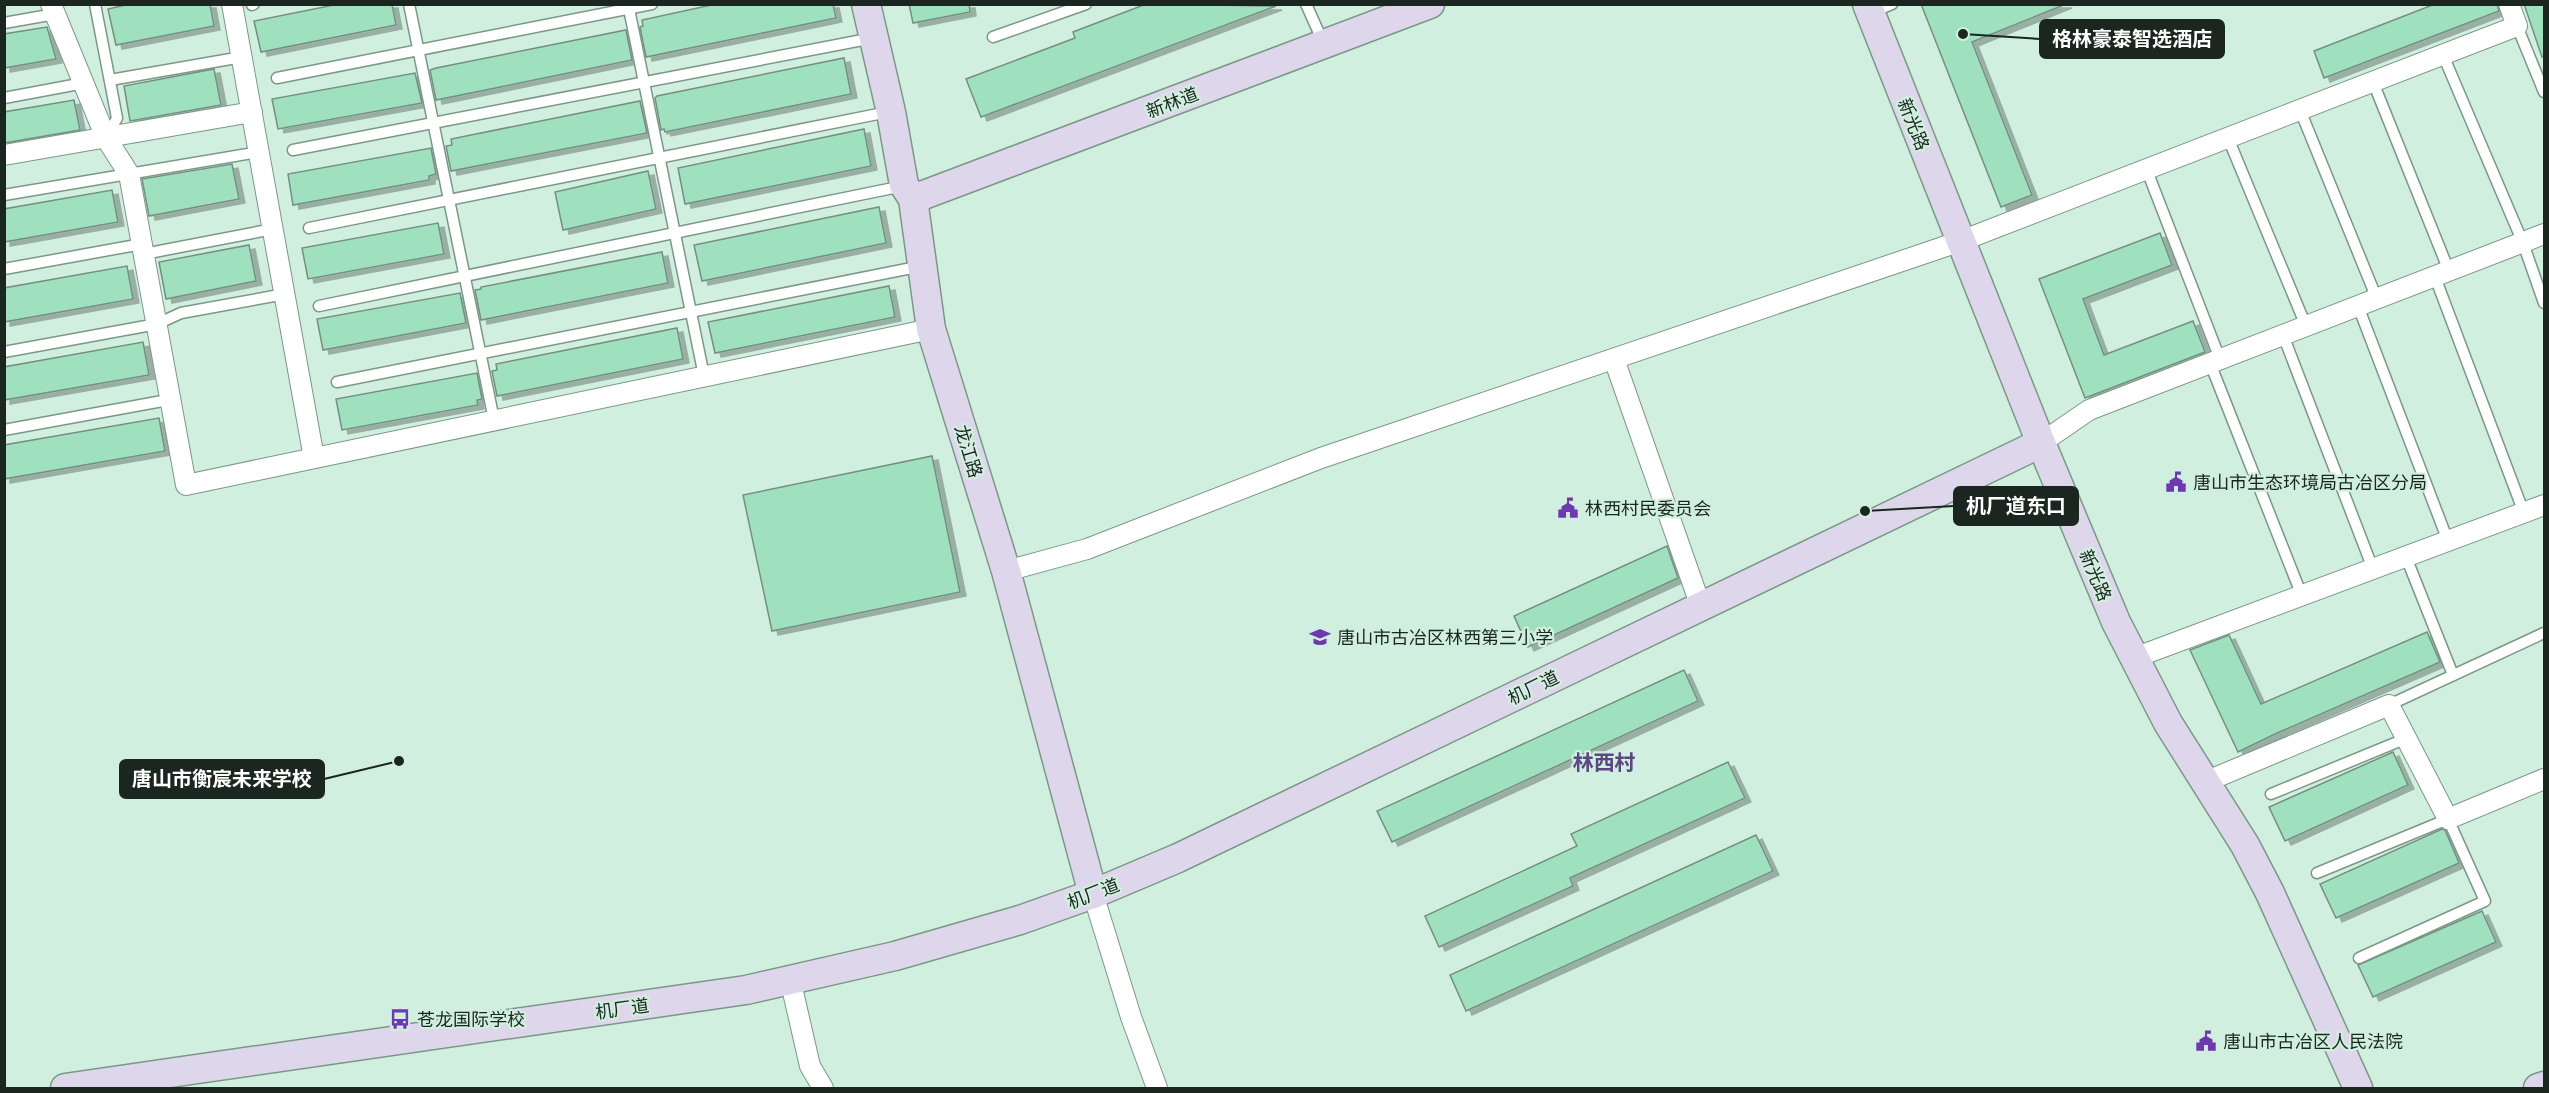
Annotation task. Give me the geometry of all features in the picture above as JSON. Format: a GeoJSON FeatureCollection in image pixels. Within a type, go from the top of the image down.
{"type":"FeatureCollection","features":[{"type":"Feature","properties":{"kind":"street"},"geometry":{"type":"LineString","coordinates":[[232,4],[314,458]]}},
{"type":"Feature","properties":{"kind":"street","name":"龙江路"},"geometry":{"type":"LineString","coordinates":[[866,4],[923,266],[931,328],[1006,571],[1093,894]]}},
{"type":"Feature","properties":{"kind":"street","name":"新林道"},"geometry":{"type":"LineString","coordinates":[[908,192],[1430,4]]}},
{"type":"Feature","properties":{"kind":"street"},"geometry":{"type":"LineString","coordinates":[[1006,571],[1087,549],[1321,458],[1961,241],[2517,26],[2509,4]]}},
{"type":"Feature","properties":{"kind":"street","name":"新光路"},"geometry":{"type":"LineString","coordinates":[[1877,7],[1961,241],[2115,622],[2168,723],[2245,845],[2270,893],[2358,1089]]}},
{"type":"Feature","properties":{"kind":"street"},"geometry":{"type":"LineString","coordinates":[[53,9],[106,138],[129,174],[157,324],[168,400],[186,484],[931,328]]}},
{"type":"Feature","properties":{"kind":"street"},"geometry":{"type":"LineString","coordinates":[[4,155],[252,112]]}},
{"type":"Feature","properties":{"kind":"street"},"geometry":{"type":"LineString","coordinates":[[2041,443],[2089,410],[2544,234]]}},
{"type":"Feature","properties":{"kind":"street"},"geometry":{"type":"LineString","coordinates":[[1614,359],[1701,607]]}},
{"type":"Feature","properties":{"kind":"street","name":"机厂道"},"geometry":{"type":"LineString","coordinates":[[64,1089],[746,990],[895,956],[1020,920],[1093,894],[1178,858],[2041,443]]}},
{"type":"Feature","properties":{"kind":"street"},"geometry":{"type":"LineString","coordinates":[[2134,658],[2544,505]]}},
{"type":"Feature","properties":{"kind":"street"},"geometry":{"type":"LineString","coordinates":[[2205,782],[2389,705],[2448,819],[2544,779]]}},
{"type":"Feature","properties":{"kind":"street"},"geometry":{"type":"LineString","coordinates":[[1093,894],[1131,1017],[1158,1089]]}},
{"type":"Feature","properties":{"kind":"street"},"geometry":{"type":"LineString","coordinates":[[790,979],[810,1066],[824,1089]]}},
{"type":"Feature","properties":{"kind":"street"},"geometry":{"type":"LineString","coordinates":[[2538,1089],[2544,1086]]}},
{"type":"Feature","properties":{"kind":"lane"},"geometry":{"type":"LineString","coordinates":[[96,4],[117,118],[106,138]]}},
{"type":"Feature","properties":{"kind":"lane"},"geometry":{"type":"LineString","coordinates":[[409,4],[494,420]]}},
{"type":"Feature","properties":{"kind":"lane"},"geometry":{"type":"LineString","coordinates":[[277,78],[652,4]]}},
{"type":"Feature","properties":{"kind":"lane"},"geometry":{"type":"LineString","coordinates":[[993,37],[1067,8],[1086,4]]}},
{"type":"Feature","properties":{"kind":"lane"},"geometry":{"type":"LineString","coordinates":[[1306,4],[1324,44]]}},
{"type":"Feature","properties":{"kind":"lane"},"geometry":{"type":"LineString","coordinates":[[629,7],[704,376]]}},
{"type":"Feature","properties":{"kind":"lane"},"geometry":{"type":"LineString","coordinates":[[4,22],[53,9]]}},
{"type":"Feature","properties":{"kind":"lane"},"geometry":{"type":"LineString","coordinates":[[2517,26],[2544,92]]}},
{"type":"Feature","properties":{"kind":"lane"},"geometry":{"type":"LineString","coordinates":[[293,150],[874,38]]}},
{"type":"Feature","properties":{"kind":"lane"},"geometry":{"type":"LineString","coordinates":[[2443,55],[2523,243],[2544,303]]}},
{"type":"Feature","properties":{"kind":"lane"},"geometry":{"type":"LineString","coordinates":[[110,80],[242,57]]}},
{"type":"Feature","properties":{"kind":"lane"},"geometry":{"type":"LineString","coordinates":[[2373,82],[2524,513]]}},
{"type":"Feature","properties":{"kind":"lane"},"geometry":{"type":"LineString","coordinates":[[4,98],[84,83]]}},
{"type":"Feature","properties":{"kind":"lane"},"geometry":{"type":"LineString","coordinates":[[2300,110],[2377,299]]}},
{"type":"Feature","properties":{"kind":"lane"},"geometry":{"type":"LineString","coordinates":[[309,228],[891,112]]}},
{"type":"Feature","properties":{"kind":"lane"},"geometry":{"type":"LineString","coordinates":[[2228,138],[2306,326]]}},
{"type":"Feature","properties":{"kind":"lane"},"geometry":{"type":"LineString","coordinates":[[4,195],[259,152]]}},
{"type":"Feature","properties":{"kind":"lane"},"geometry":{"type":"LineString","coordinates":[[2146,168],[2302,596]]}},
{"type":"Feature","properties":{"kind":"lane"},"geometry":{"type":"LineString","coordinates":[[318,306],[675,234],[908,192]]}},
{"type":"Feature","properties":{"kind":"lane"},"geometry":{"type":"LineString","coordinates":[[4,269],[273,229]]}},
{"type":"Feature","properties":{"kind":"lane"},"geometry":{"type":"LineString","coordinates":[[337,382],[923,266]]}},
{"type":"Feature","properties":{"kind":"lane"},"geometry":{"type":"LineString","coordinates":[[4,352],[157,324],[181,313],[285,294]]}},
{"type":"Feature","properties":{"kind":"lane"},"geometry":{"type":"LineString","coordinates":[[2358,306],[2448,541]]}},
{"type":"Feature","properties":{"kind":"lane"},"geometry":{"type":"LineString","coordinates":[[2283,335],[2373,569]]}},
{"type":"Feature","properties":{"kind":"lane"},"geometry":{"type":"LineString","coordinates":[[4,430],[168,400]]}},
{"type":"Feature","properties":{"kind":"lane"},"geometry":{"type":"LineString","coordinates":[[2406,557],[2453,675]]}},
{"type":"Feature","properties":{"kind":"lane"},"geometry":{"type":"LineString","coordinates":[[2389,705],[2544,633]]}},
{"type":"Feature","properties":{"kind":"lane"},"geometry":{"type":"LineString","coordinates":[[2271,794],[2407,738]]}},
{"type":"Feature","properties":{"kind":"lane"},"geometry":{"type":"LineString","coordinates":[[2317,873],[2448,819],[2485,901],[2359,958]]}},
{"type":"Feature","properties":{"kind":"building"},"geometry":{"type":"Polygon","coordinates":[[[130,4],[210,4],[214,26],[116,45],[108,9],[130,4]]]}},
{"type":"Feature","properties":{"kind":"building"},"geometry":{"type":"Polygon","coordinates":[[[339,4],[392,4],[396,25],[261,52],[254,21],[339,4]]]}},
{"type":"Feature","properties":{"kind":"building"},"geometry":{"type":"Polygon","coordinates":[[[716,4],[833,4],[836,18],[646,57],[640,27],[643,26],[642,20],[716,4]]]}},
{"type":"Feature","properties":{"kind":"building"},"geometry":{"type":"Polygon","coordinates":[[[909,4],[969,4],[970,12],[913,23],[909,4]]]}},
{"type":"Feature","properties":{"kind":"building"},"geometry":{"type":"Polygon","coordinates":[[[1146,4],[1276,6],[981,117],[966,79],[1075,38],[1073,32],[1146,4]]]}},
{"type":"Feature","properties":{"kind":"building"},"geometry":{"type":"Polygon","coordinates":[[[1921,4],[2066,4],[1972,42],[2032,195],[2001,207],[1921,4]]]}},
{"type":"Feature","properties":{"kind":"building"},"geometry":{"type":"Polygon","coordinates":[[[2435,4],[2497,4],[2499,11],[2324,78],[2314,51],[2435,4]]]}},
{"type":"Feature","properties":{"kind":"building"},"geometry":{"type":"Polygon","coordinates":[[[2524,4],[2544,4],[2544,56],[2542,57],[2524,4]]]}},
{"type":"Feature","properties":{"kind":"building"},"geometry":{"type":"Polygon","coordinates":[[[47,27],[56,59],[4,68],[4,34],[47,27]]]}},
{"type":"Feature","properties":{"kind":"building"},"geometry":{"type":"Polygon","coordinates":[[[626,30],[632,60],[436,100],[430,70],[626,30]]]}},
{"type":"Feature","properties":{"kind":"building"},"geometry":{"type":"Polygon","coordinates":[[[844,58],[851,94],[665,132],[664,129],[661,130],[655,98],[657,96],[844,58]]]}},
{"type":"Feature","properties":{"kind":"building"},"geometry":{"type":"Polygon","coordinates":[[[214,69],[221,105],[130,121],[124,86],[214,69]]]}},
{"type":"Feature","properties":{"kind":"building"},"geometry":{"type":"Polygon","coordinates":[[[415,73],[422,103],[278,129],[272,99],[415,73]]]}},
{"type":"Feature","properties":{"kind":"building"},"geometry":{"type":"Polygon","coordinates":[[[74,100],[80,130],[4,143],[4,112],[74,100]]]}},
{"type":"Feature","properties":{"kind":"building"},"geometry":{"type":"Polygon","coordinates":[[[640,101],[647,133],[451,171],[446,146],[452,145],[451,139],[640,101]]]}},
{"type":"Feature","properties":{"kind":"building"},"geometry":{"type":"Polygon","coordinates":[[[864,129],[871,166],[685,204],[678,168],[864,129]]]}},
{"type":"Feature","properties":{"kind":"building"},"geometry":{"type":"Polygon","coordinates":[[[431,148],[436,174],[429,176],[429,180],[293,205],[288,174],[431,148]]]}},
{"type":"Feature","properties":{"kind":"building"},"geometry":{"type":"Polygon","coordinates":[[[232,164],[239,199],[149,216],[142,179],[232,164]]]}},
{"type":"Feature","properties":{"kind":"building"},"geometry":{"type":"Polygon","coordinates":[[[648,171],[656,209],[563,230],[555,192],[648,171]]]}},
{"type":"Feature","properties":{"kind":"building"},"geometry":{"type":"Polygon","coordinates":[[[112,190],[118,222],[4,242],[4,209],[112,190]]]}},
{"type":"Feature","properties":{"kind":"building"},"geometry":{"type":"Polygon","coordinates":[[[879,207],[886,243],[702,281],[694,245],[879,207]]]}},
{"type":"Feature","properties":{"kind":"building"},"geometry":{"type":"Polygon","coordinates":[[[438,223],[444,254],[308,279],[302,248],[438,223]]]}},
{"type":"Feature","properties":{"kind":"building"},"geometry":{"type":"Polygon","coordinates":[[[2160,233],[2172,265],[2083,299],[2104,355],[2193,321],[2205,352],[2085,398],[2039,279],[2160,233]]]}},
{"type":"Feature","properties":{"kind":"building"},"geometry":{"type":"Polygon","coordinates":[[[249,245],[256,281],[166,299],[159,262],[249,245]]]}},
{"type":"Feature","properties":{"kind":"building"},"geometry":{"type":"Polygon","coordinates":[[[662,252],[668,283],[481,320],[475,290],[481,287],[662,252]]]}},
{"type":"Feature","properties":{"kind":"building"},"geometry":{"type":"Polygon","coordinates":[[[127,266],[133,299],[4,322],[4,288],[127,266]]]}},
{"type":"Feature","properties":{"kind":"building"},"geometry":{"type":"Polygon","coordinates":[[[889,286],[895,317],[715,353],[708,322],[889,286]]]}},
{"type":"Feature","properties":{"kind":"building"},"geometry":{"type":"Polygon","coordinates":[[[460,293],[466,323],[323,350],[317,319],[460,293]]]}},
{"type":"Feature","properties":{"kind":"building"},"geometry":{"type":"Polygon","coordinates":[[[677,328],[683,359],[497,396],[492,371],[497,370],[496,364],[677,328]]]}},
{"type":"Feature","properties":{"kind":"building"},"geometry":{"type":"Polygon","coordinates":[[[143,342],[149,375],[4,400],[4,367],[143,342]]]}},
{"type":"Feature","properties":{"kind":"building"},"geometry":{"type":"Polygon","coordinates":[[[477,373],[482,399],[477,400],[478,405],[342,430],[336,399],[477,373]]]}},
{"type":"Feature","properties":{"kind":"building"},"geometry":{"type":"Polygon","coordinates":[[[159,418],[165,451],[4,479],[4,445],[159,418]]]}},
{"type":"Feature","properties":{"kind":"building"},"geometry":{"type":"Polygon","coordinates":[[[932,456],[960,592],[772,631],[743,495],[932,456]]]}},
{"type":"Feature","properties":{"kind":"building"},"geometry":{"type":"Polygon","coordinates":[[[1667,546],[1678,578],[1528,647],[1514,616],[1667,546]]]}},
{"type":"Feature","properties":{"kind":"building"},"geometry":{"type":"Polygon","coordinates":[[[2427,632],[2440,662],[2238,752],[2190,650],[2229,635],[2261,704],[2427,632]]]}},
{"type":"Feature","properties":{"kind":"building"},"geometry":{"type":"Polygon","coordinates":[[[1684,670],[1698,701],[1392,842],[1377,811],[1684,670]]]}},
{"type":"Feature","properties":{"kind":"building"},"geometry":{"type":"Polygon","coordinates":[[[2393,752],[2408,785],[2285,841],[2269,807],[2393,752]]]}},
{"type":"Feature","properties":{"kind":"building"},"geometry":{"type":"Polygon","coordinates":[[[1728,762],[1745,798],[1570,878],[1573,886],[1439,947],[1425,916],[1577,846],[1571,834],[1728,762]]]}},
{"type":"Feature","properties":{"kind":"building"},"geometry":{"type":"Polygon","coordinates":[[[2442,829],[2445,830],[2459,863],[2336,918],[2320,884],[2442,829]]]}},
{"type":"Feature","properties":{"kind":"building"},"geometry":{"type":"Polygon","coordinates":[[[1756,835],[1773,871],[1466,1011],[1450,975],[1756,835]]]}},
{"type":"Feature","properties":{"kind":"building"},"geometry":{"type":"Polygon","coordinates":[[[2482,911],[2496,942],[2373,997],[2358,965],[2482,911]]]}},
{"type":"Feature","properties":{"kind":"place","name":"格林豪泰智选酒店"},"geometry":{"type":"Point","coordinates":[1963,34]}},
{"type":"Feature","properties":{"kind":"place","name":"唐山市生态环境局古冶区分局"},"geometry":{"type":"Point","coordinates":[2176,482]}},
{"type":"Feature","properties":{"kind":"place","name":"林西村民委员会"},"geometry":{"type":"Point","coordinates":[1568,508]}},
{"type":"Feature","properties":{"kind":"place","name":"机厂道东口"},"geometry":{"type":"Point","coordinates":[1865,511]}},
{"type":"Feature","properties":{"kind":"place","name":"唐山市古冶区林西第三小学"},"geometry":{"type":"Point","coordinates":[1320,637]}},
{"type":"Feature","properties":{"kind":"place","name":"唐山市衡宸未来学校"},"geometry":{"type":"Point","coordinates":[399,761]}},
{"type":"Feature","properties":{"kind":"place","name":"苍龙国际学校"},"geometry":{"type":"Point","coordinates":[400,1019]}},
{"type":"Feature","properties":{"kind":"place","name":"唐山市古冶区人民法院"},"geometry":{"type":"Point","coordinates":[2206,1041]}},
{"type":"Feature","properties":{"kind":"district","name":"林西村"},"geometry":{"type":"Point","coordinates":[1604,762]}}]}
